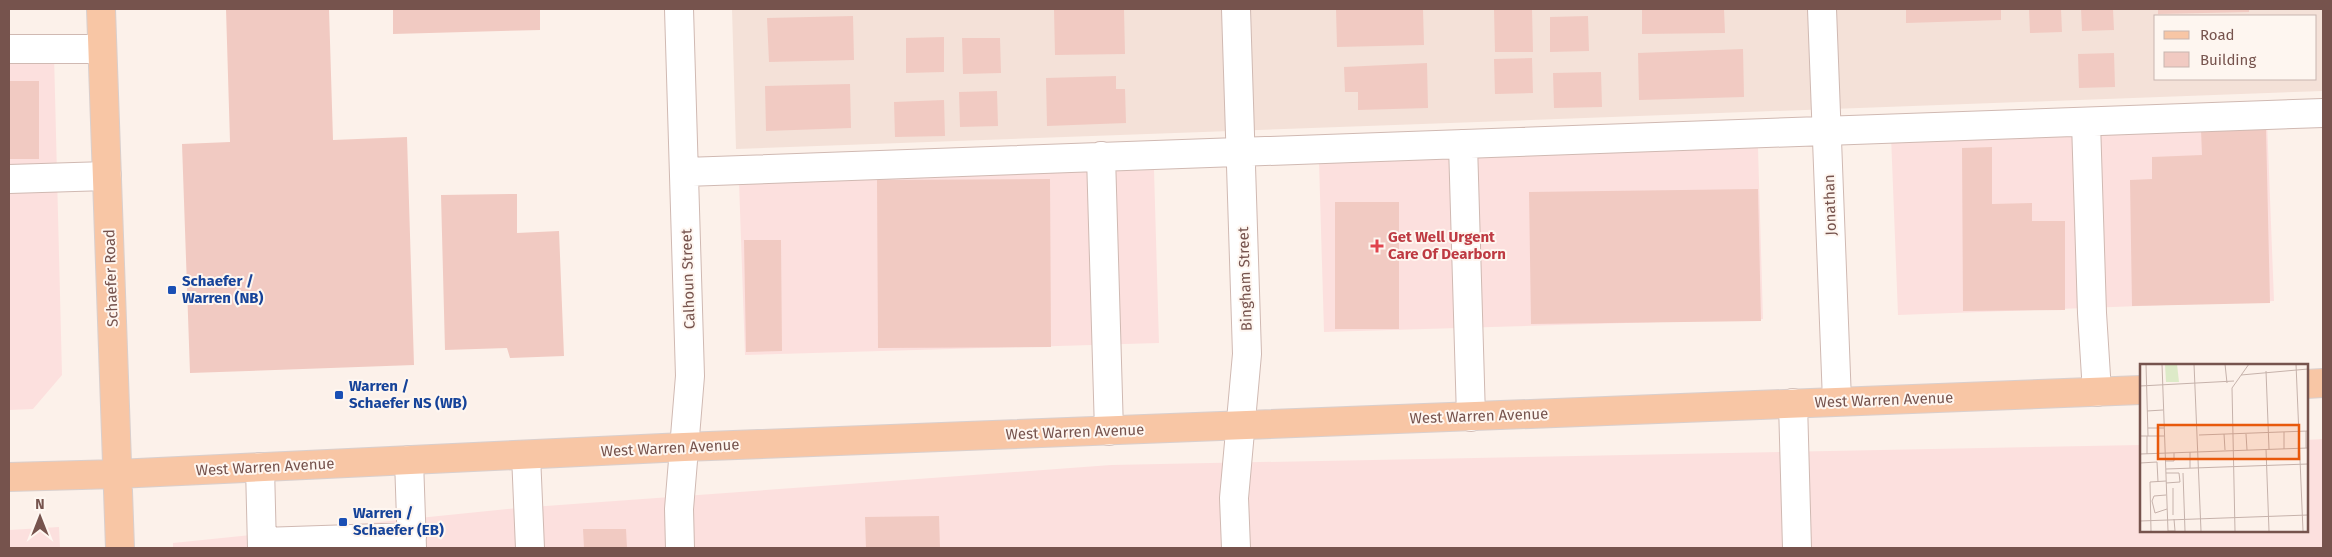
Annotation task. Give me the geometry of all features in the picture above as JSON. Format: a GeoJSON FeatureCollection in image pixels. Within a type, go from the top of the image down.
{"type":"FeatureCollection","features":[{"type":"Feature","properties":{"kind":"main road","name":"Schaefer Road"},"geometry":{"type":"LineString","coordinates":[[101,9],[120,548]]}},
{"type":"Feature","properties":{"kind":"main road"},"geometry":{"type":"LineString","coordinates":[[2307,384],[2323,383]]}},
{"type":"Feature","properties":{"kind":"main road","name":"West Warren Avenue"},"geometry":{"type":"LineString","coordinates":[[9,478],[260,468],[684,446],[2140,390]]}},
{"type":"Feature","properties":{"kind":"street","name":"Calhoun Street"},"geometry":{"type":"LineString","coordinates":[[679,9],[690,376],[679,510],[680,548]]}},
{"type":"Feature","properties":{"kind":"street","name":"Bingham Street"},"geometry":{"type":"LineString","coordinates":[[1236,9],[1247,354],[1234,498],[1236,548]]}},
{"type":"Feature","properties":{"kind":"street","name":"Jonathan"},"geometry":{"type":"LineString","coordinates":[[1822,9],[1837,401]]}},
{"type":"Feature","properties":{"kind":"street"},"geometry":{"type":"LineString","coordinates":[[9,49],[102,49]]}},
{"type":"Feature","properties":{"kind":"street"},"geometry":{"type":"LineString","coordinates":[[685,172],[2323,112]]}},
{"type":"Feature","properties":{"kind":"street"},"geometry":{"type":"LineString","coordinates":[[2086,122],[2092,313],[2097,392]]}},
{"type":"Feature","properties":{"kind":"street"},"geometry":{"type":"LineString","coordinates":[[1463,144],[1471,417]]}},
{"type":"Feature","properties":{"kind":"street"},"geometry":{"type":"LineString","coordinates":[[1101,156],[1109,431]]}},
{"type":"Feature","properties":{"kind":"street"},"geometry":{"type":"LineString","coordinates":[[9,179],[107,176]]}},
{"type":"Feature","properties":{"kind":"street"},"geometry":{"type":"LineString","coordinates":[[1793,403],[1797,548]]}},
{"type":"Feature","properties":{"kind":"street"},"geometry":{"type":"LineString","coordinates":[[526,454],[530,548]]}},
{"type":"Feature","properties":{"kind":"street"},"geometry":{"type":"LineString","coordinates":[[260,468],[262,545],[412,543],[408,460]]}},
{"type":"Feature","properties":{"kind":"shaded area"},"geometry":{"type":"Polygon","coordinates":[[[732,9],[2323,9],[2323,91],[736,149],[732,9]]]}},
{"type":"Feature","properties":{"kind":"shaded area"},"geometry":{"type":"Polygon","coordinates":[[[54,54],[62,375],[33,409],[9,410],[9,56],[54,54]]]}},
{"type":"Feature","properties":{"kind":"shaded area"},"geometry":{"type":"Polygon","coordinates":[[[2267,121],[2274,301],[1898,315],[1891,136],[2267,121]]]}},
{"type":"Feature","properties":{"kind":"shaded area"},"geometry":{"type":"Polygon","coordinates":[[[1758,148],[1763,319],[1324,332],[1319,162],[1758,148]]]}},
{"type":"Feature","properties":{"kind":"shaded area"},"geometry":{"type":"Polygon","coordinates":[[[1154,170],[1159,343],[745,355],[739,182],[1154,170]]]}},
{"type":"Feature","properties":{"kind":"shaded area"},"geometry":{"type":"Polygon","coordinates":[[[2323,439],[2323,548],[173,548],[173,543],[518,508],[1111,465],[2140,445],[2140,532],[2307,532],[2307,440],[2323,439]]]}},
{"type":"Feature","properties":{"kind":"shaded area"},"geometry":{"type":"Polygon","coordinates":[[[59,527],[60,548],[9,548],[9,530],[59,527]]]}},
{"type":"Feature","properties":{"kind":"building"},"geometry":{"type":"Polygon","coordinates":[[[226,9],[329,9],[333,140],[407,137],[414,365],[190,373],[182,144],[230,142],[226,9]]]}},
{"type":"Feature","properties":{"kind":"building"},"geometry":{"type":"Polygon","coordinates":[[[393,9],[540,9],[540,30],[393,34],[393,9]]]}},
{"type":"Feature","properties":{"kind":"building"},"geometry":{"type":"Polygon","coordinates":[[[1054,9],[1124,9],[1125,54],[1055,55],[1054,9]]]}},
{"type":"Feature","properties":{"kind":"building"},"geometry":{"type":"Polygon","coordinates":[[[1336,9],[1423,9],[1424,45],[1337,47],[1336,9]]]}},
{"type":"Feature","properties":{"kind":"building"},"geometry":{"type":"Polygon","coordinates":[[[1494,9],[1532,9],[1533,52],[1495,52],[1494,9]]]}},
{"type":"Feature","properties":{"kind":"building"},"geometry":{"type":"Polygon","coordinates":[[[1724,9],[1725,33],[1642,34],[1642,10],[1724,9]]]}},
{"type":"Feature","properties":{"kind":"building"},"geometry":{"type":"Polygon","coordinates":[[[1906,9],[2001,9],[2001,20],[1906,23],[1906,9]]]}},
{"type":"Feature","properties":{"kind":"building"},"geometry":{"type":"Polygon","coordinates":[[[2029,9],[2061,9],[2062,32],[2030,33],[2029,9]]]}},
{"type":"Feature","properties":{"kind":"building"},"geometry":{"type":"Polygon","coordinates":[[[2081,9],[2113,9],[2114,30],[2082,31],[2081,9]]]}},
{"type":"Feature","properties":{"kind":"building"},"geometry":{"type":"Polygon","coordinates":[[[2158,9],[2249,9],[2249,12],[2158,14],[2158,9]]]}},
{"type":"Feature","properties":{"kind":"building"},"geometry":{"type":"Polygon","coordinates":[[[853,16],[854,60],[769,62],[767,18],[853,16]]]}},
{"type":"Feature","properties":{"kind":"building"},"geometry":{"type":"Polygon","coordinates":[[[1588,16],[1589,51],[1550,52],[1550,17],[1588,16]]]}},
{"type":"Feature","properties":{"kind":"building"},"geometry":{"type":"Polygon","coordinates":[[[944,37],[944,72],[906,73],[906,38],[944,37]]]}},
{"type":"Feature","properties":{"kind":"building"},"geometry":{"type":"Polygon","coordinates":[[[962,38],[1000,38],[1001,73],[963,74],[962,38]]]}},
{"type":"Feature","properties":{"kind":"building"},"geometry":{"type":"Polygon","coordinates":[[[1743,49],[1744,97],[1639,100],[1638,53],[1743,49]]]}},
{"type":"Feature","properties":{"kind":"building"},"geometry":{"type":"Polygon","coordinates":[[[2114,53],[2115,87],[2079,88],[2078,54],[2114,53]]]}},
{"type":"Feature","properties":{"kind":"building"},"geometry":{"type":"Polygon","coordinates":[[[1532,58],[1533,93],[1495,94],[1494,59],[1532,58]]]}},
{"type":"Feature","properties":{"kind":"building"},"geometry":{"type":"Polygon","coordinates":[[[1427,63],[1428,108],[1358,110],[1358,92],[1345,92],[1344,67],[1427,63]]]}},
{"type":"Feature","properties":{"kind":"building"},"geometry":{"type":"Polygon","coordinates":[[[1601,72],[1602,107],[1554,108],[1553,73],[1601,72]]]}},
{"type":"Feature","properties":{"kind":"building"},"geometry":{"type":"Polygon","coordinates":[[[1116,76],[1116,89],[1125,89],[1126,123],[1047,126],[1046,78],[1116,76]]]}},
{"type":"Feature","properties":{"kind":"building"},"geometry":{"type":"Polygon","coordinates":[[[9,81],[39,81],[39,159],[9,159],[9,81]]]}},
{"type":"Feature","properties":{"kind":"building"},"geometry":{"type":"Polygon","coordinates":[[[850,84],[851,128],[766,131],[765,86],[850,84]]]}},
{"type":"Feature","properties":{"kind":"building"},"geometry":{"type":"Polygon","coordinates":[[[997,91],[998,126],[960,127],[959,92],[997,91]]]}},
{"type":"Feature","properties":{"kind":"building"},"geometry":{"type":"Polygon","coordinates":[[[944,100],[945,136],[895,137],[894,102],[944,100]]]}},
{"type":"Feature","properties":{"kind":"building"},"geometry":{"type":"Polygon","coordinates":[[[2266,129],[2270,303],[2132,306],[2130,180],[2152,179],[2152,157],[2202,155],[2201,130],[2266,129]]]}},
{"type":"Feature","properties":{"kind":"building"},"geometry":{"type":"Polygon","coordinates":[[[1992,147],[1992,204],[2032,203],[2032,221],[2065,221],[2065,310],[1963,311],[1962,148],[1992,147]]]}},
{"type":"Feature","properties":{"kind":"building"},"geometry":{"type":"Polygon","coordinates":[[[1050,179],[1051,347],[878,348],[877,180],[1050,179]]]}},
{"type":"Feature","properties":{"kind":"building"},"geometry":{"type":"Polygon","coordinates":[[[1758,189],[1761,321],[1531,324],[1529,192],[1758,189]]]}},
{"type":"Feature","properties":{"kind":"building"},"geometry":{"type":"Polygon","coordinates":[[[517,194],[517,233],[559,231],[564,356],[510,358],[507,348],[445,350],[441,195],[517,194]]]}},
{"type":"Feature","properties":{"kind":"building"},"geometry":{"type":"Polygon","coordinates":[[[1335,202],[1399,202],[1399,329],[1335,329],[1335,202]]]}},
{"type":"Feature","properties":{"kind":"building"},"geometry":{"type":"Polygon","coordinates":[[[744,240],[781,240],[782,351],[746,352],[744,240]]]}},
{"type":"Feature","properties":{"kind":"building"},"geometry":{"type":"Polygon","coordinates":[[[939,516],[940,548],[866,548],[865,517],[939,516]]]}},
{"type":"Feature","properties":{"kind":"building"},"geometry":{"type":"Polygon","coordinates":[[[583,529],[626,529],[627,548],[584,548],[583,529]]]}},
{"type":"Feature","properties":{"kind":"place","name":"Get Well Urgent Care Of Dearborn"},"geometry":{"type":"Point","coordinates":[1377,246]}},
{"type":"Feature","properties":{"kind":"place","name":"Schaefer / Warren (NB)"},"geometry":{"type":"Point","coordinates":[172,290]}},
{"type":"Feature","properties":{"kind":"place","name":"Warren / Schaefer NS (WB)"},"geometry":{"type":"Point","coordinates":[339,395]}},
{"type":"Feature","properties":{"kind":"place","name":"Warren / Schaefer (EB)"},"geometry":{"type":"Point","coordinates":[343,522]}}]}
